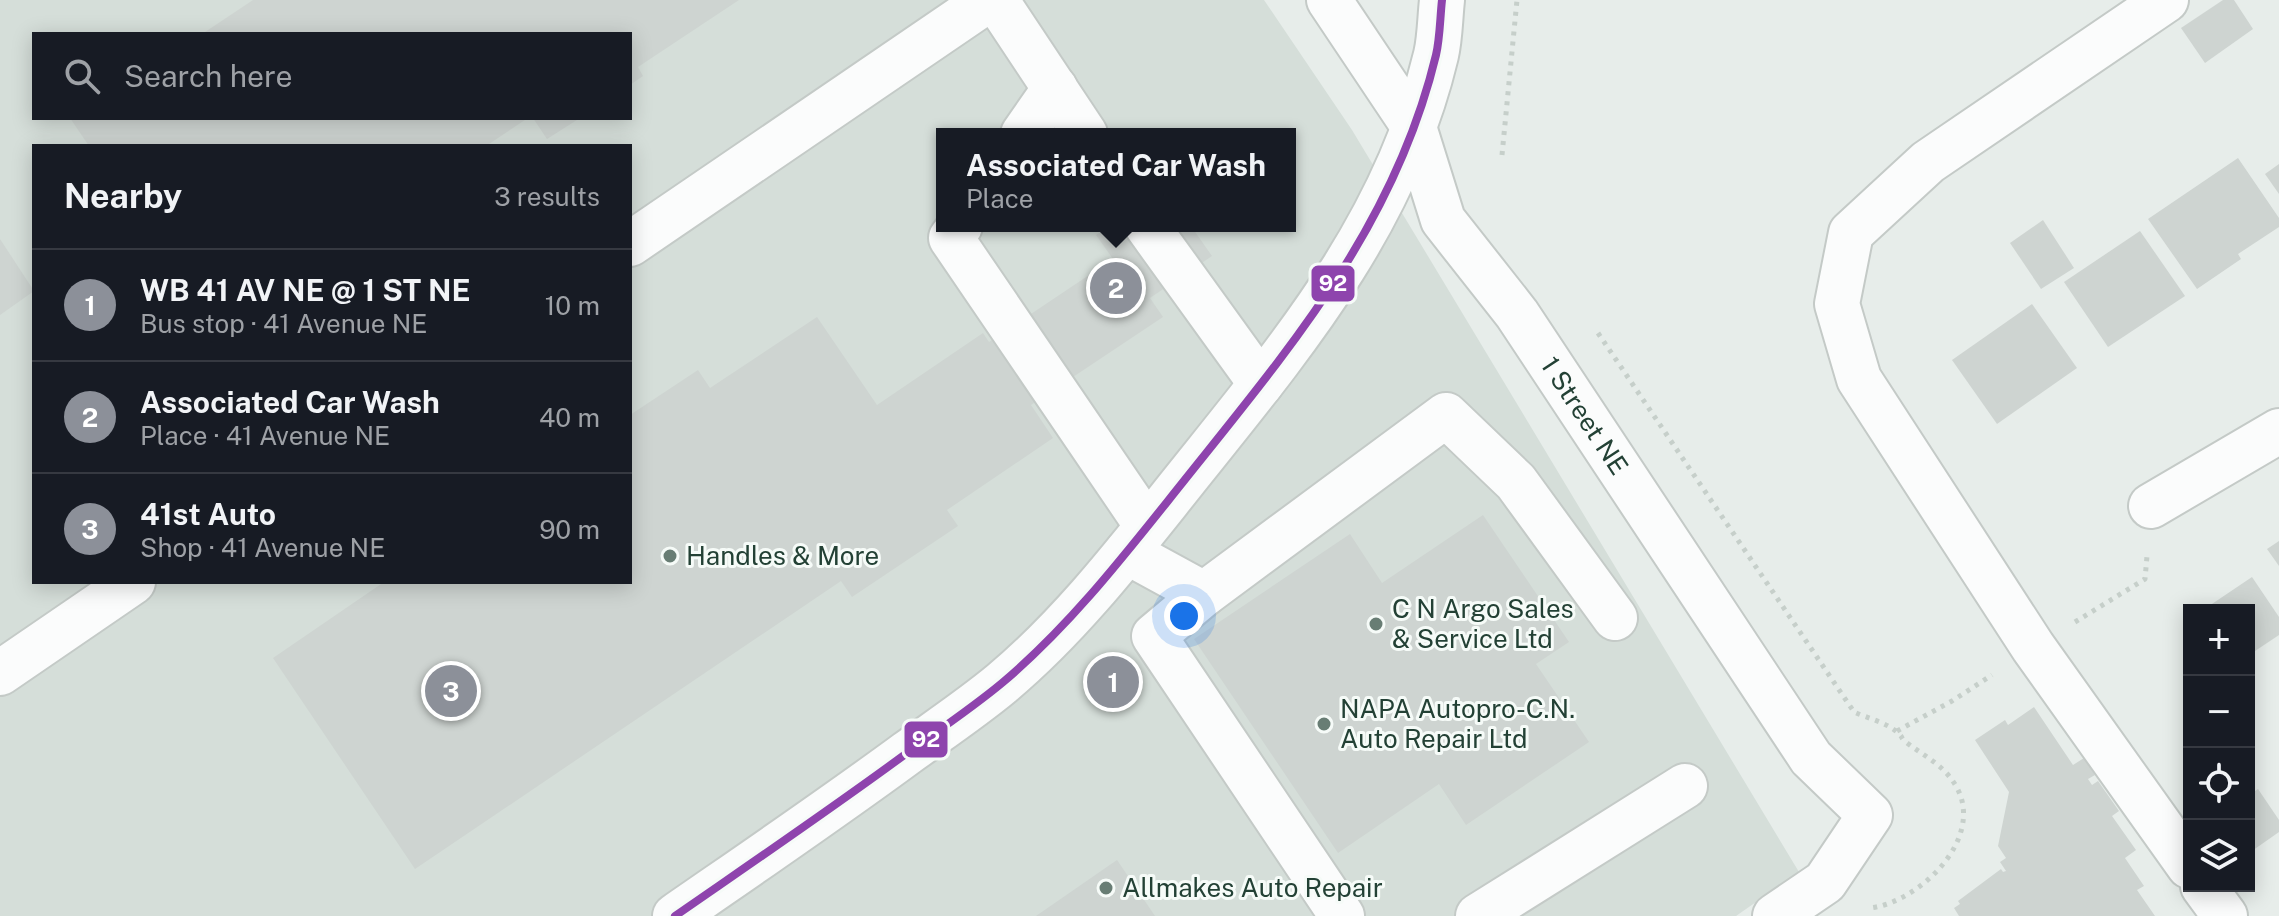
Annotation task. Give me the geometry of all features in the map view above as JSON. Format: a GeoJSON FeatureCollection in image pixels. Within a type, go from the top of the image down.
{"type":"FeatureCollection","features":[{"type":"Feature","properties":{"kind":"street"},"geometry":{"type":"LineString","coordinates":[[632,243],[988,0]]}},
{"type":"Feature","properties":{"kind":"street"},"geometry":{"type":"LineString","coordinates":[[996,0],[1081,128]]}},
{"type":"Feature","properties":{"kind":"street","name":"1 Street NE"},"geometry":{"type":"LineString","coordinates":[[1329,0],[1414,127],[1443,220],[1517,314],[1811,758],[1870,815],[1825,882],[1775,916]]}},
{"type":"Feature","properties":{"kind":"street"},"geometry":{"type":"LineString","coordinates":[[675,916],[817,819],[1001,684],[1054,635],[1137,539],[1261,384],[1345,269],[1391,185],[1414,127],[1436,53],[1442,0]]}},
{"type":"Feature","properties":{"kind":"street"},"geometry":{"type":"LineString","coordinates":[[2166,0],[1928,162],[1851,233],[1837,304],[1859,379],[2033,647],[2183,858]]}},
{"type":"Feature","properties":{"kind":"street"},"geometry":{"type":"LineString","coordinates":[[1027,128],[1055,88]]}},
{"type":"Feature","properties":{"kind":"street"},"geometry":{"type":"LineString","coordinates":[[956,232],[951,238],[1137,539],[1204,594]]}},
{"type":"Feature","properties":{"kind":"street"},"geometry":{"type":"LineString","coordinates":[[1151,232],[1261,384]]}},
{"type":"Feature","properties":{"kind":"street"},"geometry":{"type":"LineString","coordinates":[[1342,916],[1154,636],[1204,594],[1446,415],[1516,482],[1615,618]]}},
{"type":"Feature","properties":{"kind":"street"},"geometry":{"type":"LineString","coordinates":[[2151,506],[2279,431]]}},
{"type":"Feature","properties":{"kind":"street"},"geometry":{"type":"LineString","coordinates":[[0,673],[130,584]]}},
{"type":"Feature","properties":{"kind":"street"},"geometry":{"type":"LineString","coordinates":[[1478,916],[1685,786]]}},
{"type":"Feature","properties":{"kind":"street"},"geometry":{"type":"LineString","coordinates":[[2207,892],[2225,916]]}},
{"type":"Feature","properties":{"kind":"path"},"geometry":{"type":"LineString","coordinates":[[1502,155],[1517,0]]}},
{"type":"Feature","properties":{"kind":"path"},"geometry":{"type":"LineString","coordinates":[[1598,333],[1854,712],[1897,731],[1905,742],[1941,765],[1958,788],[1964,814],[1957,845],[1940,869],[1910,894],[1885,906],[1869,908],[1860,916]]}},
{"type":"Feature","properties":{"kind":"shaded area"},"geometry":{"type":"Polygon","coordinates":[[[0,0],[1264,0],[1352,130],[1799,872],[1736,916],[0,916],[0,0]]]}},
{"type":"Feature","properties":{"kind":"building"},"geometry":{"type":"Polygon","coordinates":[[[253,0],[739,0],[638,67],[643,76],[632,84],[632,32],[205,32],[253,0]]]}},
{"type":"Feature","properties":{"kind":"building"},"geometry":{"type":"Polygon","coordinates":[[[2223,0],[2234,0],[2253,29],[2205,63],[2181,28],[2223,0]]]}},
{"type":"Feature","properties":{"kind":"building"},"geometry":{"type":"Polygon","coordinates":[[[71,120],[525,120],[489,144],[88,144],[71,120]]]}},
{"type":"Feature","properties":{"kind":"building"},"geometry":{"type":"Polygon","coordinates":[[[534,120],[577,120],[547,139],[534,120]]]}},
{"type":"Feature","properties":{"kind":"building"},"geometry":{"type":"Polygon","coordinates":[[[2238,158],[2279,218],[2279,227],[2238,254],[2241,259],[2197,289],[2148,219],[2238,158]]]}},
{"type":"Feature","properties":{"kind":"building"},"geometry":{"type":"Polygon","coordinates":[[[2279,164],[2279,194],[2265,174],[2279,164]]]}},
{"type":"Feature","properties":{"kind":"building"},"geometry":{"type":"Polygon","coordinates":[[[2043,220],[2074,268],[2041,289],[2010,243],[2043,220]]]}},
{"type":"Feature","properties":{"kind":"building"},"geometry":{"type":"Polygon","coordinates":[[[2140,231],[2185,296],[2108,347],[2064,282],[2140,231]]]}},
{"type":"Feature","properties":{"kind":"building"},"geometry":{"type":"Polygon","coordinates":[[[1101,232],[1195,232],[1212,256],[1150,298],[1163,317],[1031,405],[1053,438],[947,510],[958,526],[852,597],[841,581],[415,869],[273,658],[381,584],[632,584],[632,414],[698,370],[710,388],[817,317],[877,405],[983,333],[989,342],[1113,259],[1096,235],[1101,232]]]}},
{"type":"Feature","properties":{"kind":"building"},"geometry":{"type":"Polygon","coordinates":[[[0,239],[32,292],[0,315],[0,239]]]}},
{"type":"Feature","properties":{"kind":"building"},"geometry":{"type":"Polygon","coordinates":[[[2032,304],[2077,368],[1997,424],[1952,360],[2032,304]]]}},
{"type":"Feature","properties":{"kind":"building"},"geometry":{"type":"Polygon","coordinates":[[[1483,515],[1569,642],[1536,664],[1589,742],[1466,825],[1439,784],[1338,853],[1194,639],[1350,534],[1382,583],[1483,515]]]}},
{"type":"Feature","properties":{"kind":"building"},"geometry":{"type":"Polygon","coordinates":[[[2279,541],[2279,566],[2267,549],[2279,541]]]}},
{"type":"Feature","properties":{"kind":"building"},"geometry":{"type":"Polygon","coordinates":[[[2252,577],[2279,617],[2279,635],[2255,651],[2255,604],[2212,604],[2252,577]]]}},
{"type":"Feature","properties":{"kind":"building"},"geometry":{"type":"Polygon","coordinates":[[[2034,707],[2073,765],[2084,758],[2095,775],[2088,779],[2092,785],[2098,781],[2119,811],[2112,816],[2136,850],[2125,858],[2144,886],[2137,890],[2155,916],[1959,916],[1954,908],[1960,904],[1958,901],[2001,869],[2006,871],[2000,862],[2006,858],[1998,846],[2009,792],[1975,740],[2005,720],[2008,725],[2034,707]]]}},
{"type":"Feature","properties":{"kind":"building"},"geometry":{"type":"Polygon","coordinates":[[[2258,789],[2279,820],[2279,832],[2255,849],[2255,820],[2255,791],[2258,789]]]}},
{"type":"Feature","properties":{"kind":"building","name":"Allmakes Auto Repair"},"geometry":{"type":"Polygon","coordinates":[[[1117,860],[1155,916],[1036,916],[1117,860]]]}},
{"type":"Feature","properties":{"kind":"transit line","name":"92"},"geometry":{"type":"LineString","coordinates":[[675,916],[991,692],[1052,637],[1119,561],[1262,383],[1334,282],[1366,230],[1394,175],[1418,117],[1436,55],[1442,0]]}},
{"type":"Feature","properties":{"kind":"place","name":"Associated Car Wash"},"geometry":{"type":"Point","coordinates":[1116,288]}},
{"type":"Feature","properties":{"kind":"place","name":"Handles & More"},"geometry":{"type":"Point","coordinates":[670,556]}},
{"type":"Feature","properties":{"kind":"place","name":"C N Argo Sales & Service Ltd"},"geometry":{"type":"Point","coordinates":[1376,624]}},
{"type":"Feature","properties":{"kind":"place","name":"WB 41 AV NE @ 1 ST NE"},"geometry":{"type":"Point","coordinates":[1113,682]}},
{"type":"Feature","properties":{"kind":"place","name":"41st Auto"},"geometry":{"type":"Point","coordinates":[451,691]}},
{"type":"Feature","properties":{"kind":"place","name":"NAPA Autopro-C.N. Auto Repair Ltd"},"geometry":{"type":"Point","coordinates":[1324,724]}},
{"type":"Feature","properties":{"kind":"place","name":"Allmakes Auto Repair"},"geometry":{"type":"Point","coordinates":[1106,888]}}]}
